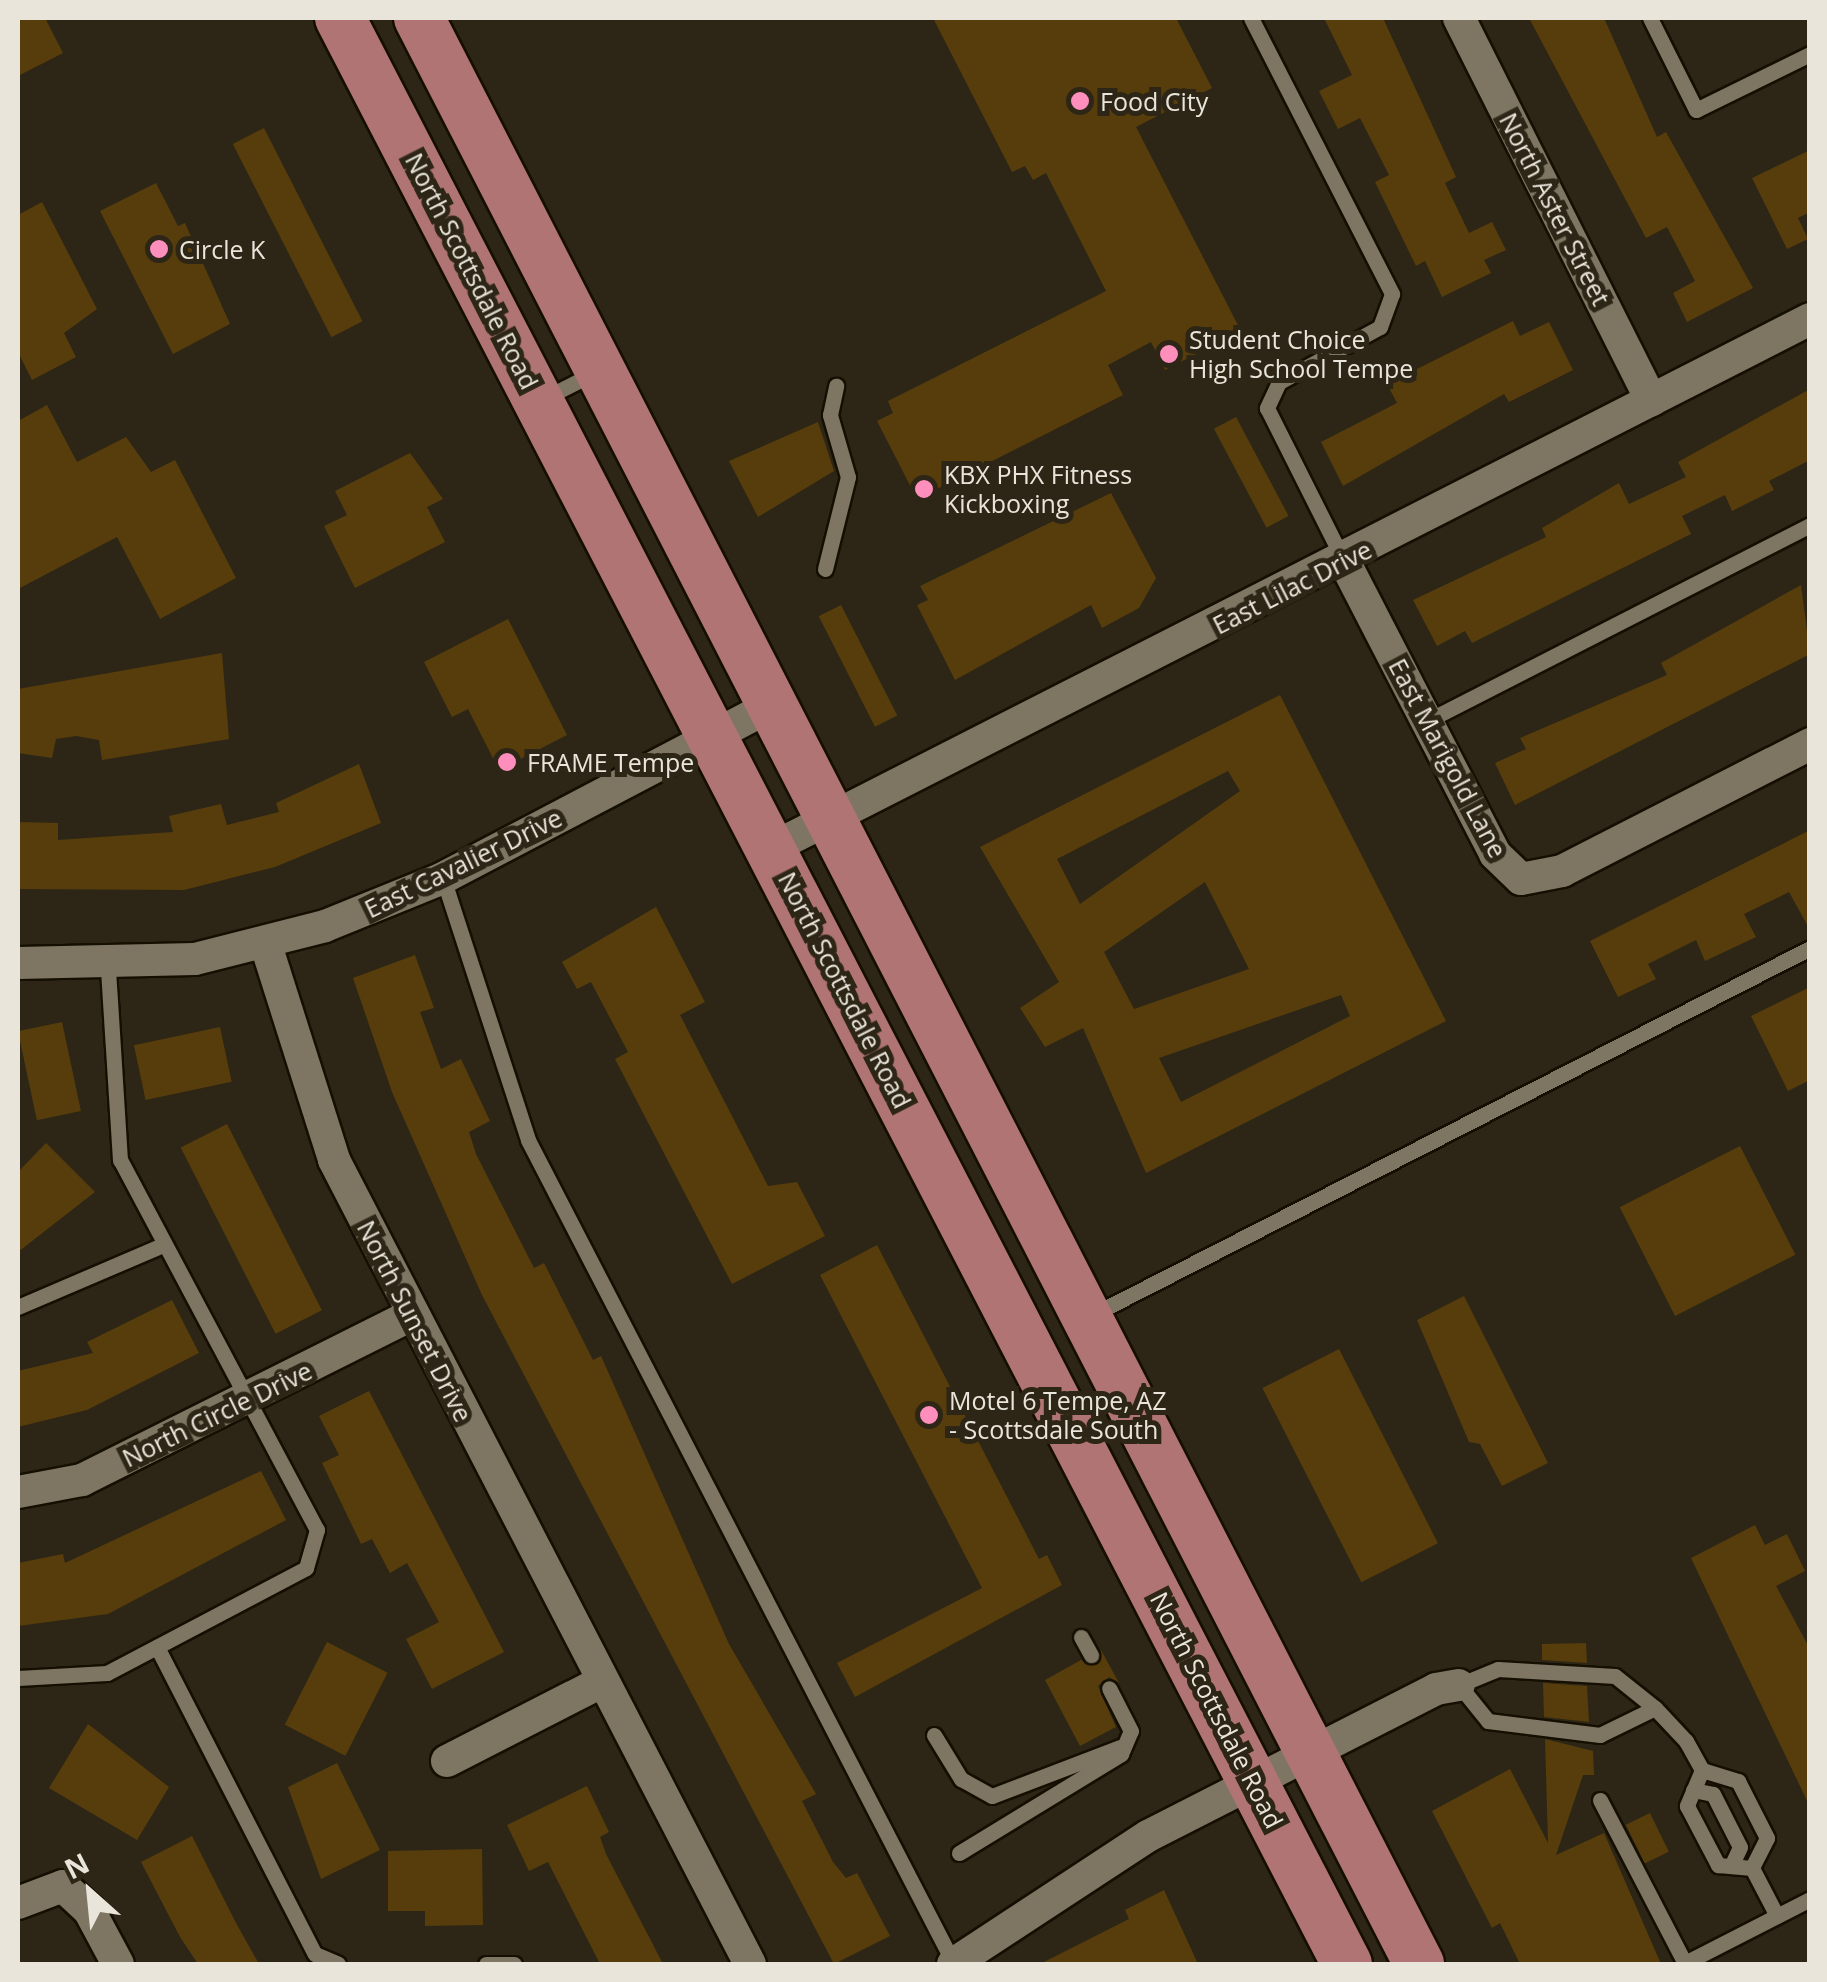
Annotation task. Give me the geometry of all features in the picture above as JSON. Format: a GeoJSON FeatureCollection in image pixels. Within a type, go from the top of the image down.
{"type":"FeatureCollection","features":[{"type":"Feature","properties":{"kind":"main road","name":"North Scottsdale Road"},"geometry":{"type":"LineString","coordinates":[[340,18],[1347,1964]]}},
{"type":"Feature","properties":{"kind":"main road"},"geometry":{"type":"LineString","coordinates":[[419,18],[1419,1964]]}},
{"type":"Feature","properties":{"kind":"street","name":"North Aster Street"},"geometry":{"type":"LineString","coordinates":[[1459,18],[1650,400]]}},
{"type":"Feature","properties":{"kind":"street","name":"East Lilac Drive"},"geometry":{"type":"LineString","coordinates":[[772,848],[1344,561],[1810,320]]}},
{"type":"Feature","properties":{"kind":"street","name":"East Marigold Lane"},"geometry":{"type":"LineString","coordinates":[[1344,561],[1495,854],[1521,879],[1562,870],[1810,744]]}},
{"type":"Feature","properties":{"kind":"street","name":"East Cavalier Drive"},"geometry":{"type":"LineString","coordinates":[[18,963],[108,967],[266,945],[443,878],[770,706]]}},
{"type":"Feature","properties":{"kind":"street","name":"North Sunset Drive"},"geometry":{"type":"LineString","coordinates":[[266,945],[334,1160],[410,1316],[750,1964]]}},
{"type":"Feature","properties":{"kind":"street","name":"North Circle Drive"},"geometry":{"type":"LineString","coordinates":[[18,1492],[82,1480],[247,1402],[410,1316]]}},
{"type":"Feature","properties":{"kind":"street"},"geometry":{"type":"LineString","coordinates":[[447,1761],[603,1682]]}},
{"type":"Feature","properties":{"kind":"street"},"geometry":{"type":"LineString","coordinates":[[953,1964],[1148,1836],[1310,1752],[1459,1686]]}},
{"type":"Feature","properties":{"kind":"street"},"geometry":{"type":"LineString","coordinates":[[18,1902],[64,1886],[88,1910],[118,1964]]}},
{"type":"Feature","properties":{"kind":"lane"},"geometry":{"type":"LineString","coordinates":[[1251,18],[1392,294],[1380,327],[1279,382],[1267,408],[1344,561]]}},
{"type":"Feature","properties":{"kind":"lane"},"geometry":{"type":"LineString","coordinates":[[1650,18],[1696,110],[1810,54]]}},
{"type":"Feature","properties":{"kind":"lane"},"geometry":{"type":"LineString","coordinates":[[539,400],[599,370]]}},
{"type":"Feature","properties":{"kind":"lane"},"geometry":{"type":"LineString","coordinates":[[825,568],[848,477],[830,415],[836,386]]}},
{"type":"Feature","properties":{"kind":"lane"},"geometry":{"type":"LineString","coordinates":[[1427,722],[1810,525]]}},
{"type":"Feature","properties":{"kind":"lane"},"geometry":{"type":"LineString","coordinates":[[443,878],[528,1140],[953,1964]]}},
{"type":"Feature","properties":{"kind":"lane"},"geometry":{"type":"LineString","coordinates":[[1087,1318],[1810,948]]}},
{"type":"Feature","properties":{"kind":"lane"},"geometry":{"type":"LineString","coordinates":[[18,1678],[108,1673],[306,1568],[317,1530],[160,1246],[120,1160],[108,967]]}},
{"type":"Feature","properties":{"kind":"lane"},"geometry":{"type":"LineString","coordinates":[[18,1307],[160,1246]]}},
{"type":"Feature","properties":{"kind":"lane"},"geometry":{"type":"LineString","coordinates":[[1082,1636],[1091,1655]]}},
{"type":"Feature","properties":{"kind":"lane"},"geometry":{"type":"LineString","coordinates":[[157,1647],[316,1954],[338,1964]]}},
{"type":"Feature","properties":{"kind":"lane"},"geometry":{"type":"LineString","coordinates":[[1654,1708],[1600,1735],[1488,1721],[1459,1686],[1498,1669],[1603,1675],[1654,1708],[1702,1770],[1738,1781],[1767,1838],[1752,1868]]}},
{"type":"Feature","properties":{"kind":"lane"},"geometry":{"type":"LineString","coordinates":[[1109,1688],[1130,1743]]}},
{"type":"Feature","properties":{"kind":"lane"},"geometry":{"type":"LineString","coordinates":[[934,1734],[962,1778],[992,1796],[1030,1789],[1130,1743]]}},
{"type":"Feature","properties":{"kind":"lane"},"geometry":{"type":"LineString","coordinates":[[959,1853],[1070,1790],[1130,1743]]}},
{"type":"Feature","properties":{"kind":"lane"},"geometry":{"type":"LineString","coordinates":[[1702,1770],[1687,1806],[1718,1865],[1752,1868]]}},
{"type":"Feature","properties":{"kind":"lane"},"geometry":{"type":"LineString","coordinates":[[1693,1790],[1713,1794],[1740,1846],[1732,1866]]}},
{"type":"Feature","properties":{"kind":"lane"},"geometry":{"type":"LineString","coordinates":[[1600,1800],[1685,1963],[1810,1899]]}},
{"type":"Feature","properties":{"kind":"lane"},"geometry":{"type":"LineString","coordinates":[[1752,1868],[1777,1916]]}},
{"type":"Feature","properties":{"kind":"lane"},"geometry":{"type":"LineString","coordinates":[[486,1964],[514,1964]]}},
{"type":"Feature","properties":{"kind":"building"},"geometry":{"type":"Polygon","coordinates":[[[18,18],[45,18],[63,53],[18,76],[18,18]]]}},
{"type":"Feature","properties":{"kind":"building"},"geometry":{"type":"Polygon","coordinates":[[[933,18],[1176,18],[1212,88],[1136,127],[1241,331],[1165,370],[1151,342],[1108,365],[1123,395],[917,499],[877,421],[893,413],[888,401],[1106,291],[1046,173],[1033,180],[1025,166],[1012,172],[933,18]]]}},
{"type":"Feature","properties":{"kind":"building"},"geometry":{"type":"Polygon","coordinates":[[[1324,18],[1383,18],[1456,177],[1445,183],[1469,233],[1492,222],[1506,250],[1484,260],[1491,273],[1442,297],[1425,261],[1416,266],[1375,182],[1389,175],[1360,118],[1338,129],[1319,91],[1352,75],[1324,18]]]}},
{"type":"Feature","properties":{"kind":"building"},"geometry":{"type":"Polygon","coordinates":[[[1529,18],[1604,18],[1657,137],[1666,132],[1753,288],[1687,322],[1673,293],[1695,281],[1667,227],[1646,238],[1529,18]]]}},
{"type":"Feature","properties":{"kind":"building","name":"Circle K"},"geometry":{"type":"Polygon","coordinates":[[[264,128],[363,321],[331,337],[233,144],[264,128]]]}},
{"type":"Feature","properties":{"kind":"building"},"geometry":{"type":"Polygon","coordinates":[[[1810,150],[1810,212],[1798,218],[1808,239],[1787,249],[1752,178],[1810,150]]]}},
{"type":"Feature","properties":{"kind":"building","name":"Circle K"},"geometry":{"type":"Polygon","coordinates":[[[156,183],[178,226],[185,223],[230,324],[173,354],[100,211],[156,183]]]}},
{"type":"Feature","properties":{"kind":"building"},"geometry":{"type":"Polygon","coordinates":[[[42,202],[97,309],[64,333],[76,357],[32,380],[18,352],[18,215],[42,202]]]}},
{"type":"Feature","properties":{"kind":"building"},"geometry":{"type":"Polygon","coordinates":[[[1513,321],[1520,336],[1549,322],[1573,370],[1509,402],[1504,394],[1343,486],[1321,442],[1397,403],[1387,384],[1513,321]]]}},
{"type":"Feature","properties":{"kind":"building"},"geometry":{"type":"Polygon","coordinates":[[[1810,389],[1810,460],[1769,481],[1774,490],[1732,511],[1725,495],[1682,516],[1691,534],[1472,643],[1465,631],[1437,646],[1413,600],[1546,537],[1542,528],[1619,483],[1629,504],[1686,477],[1678,462],[1810,389]]]}},
{"type":"Feature","properties":{"kind":"building"},"geometry":{"type":"Polygon","coordinates":[[[47,405],[77,462],[126,437],[151,472],[175,460],[236,578],[160,619],[117,537],[18,589],[18,421],[47,405]]]}},
{"type":"Feature","properties":{"kind":"building"},"geometry":{"type":"Polygon","coordinates":[[[1236,417],[1289,516],[1267,528],[1214,429],[1236,417]]]}},
{"type":"Feature","properties":{"kind":"building"},"geometry":{"type":"Polygon","coordinates":[[[818,422],[834,471],[758,517],[729,461],[818,422]]]}},
{"type":"Feature","properties":{"kind":"building"},"geometry":{"type":"Polygon","coordinates":[[[410,453],[443,499],[427,507],[445,542],[355,588],[324,526],[347,515],[335,491],[410,453]]]}},
{"type":"Feature","properties":{"kind":"building"},"geometry":{"type":"Polygon","coordinates":[[[1111,493],[1156,578],[1139,608],[1102,628],[1091,605],[955,680],[917,605],[928,600],[920,586],[1111,493]]]}},
{"type":"Feature","properties":{"kind":"building"},"geometry":{"type":"Polygon","coordinates":[[[1801,585],[1810,654],[1515,805],[1495,763],[1526,749],[1520,738],[1667,675],[1661,663],[1801,585]]]}},
{"type":"Feature","properties":{"kind":"building"},"geometry":{"type":"Polygon","coordinates":[[[841,605],[897,715],[875,727],[819,616],[841,605]]]}},
{"type":"Feature","properties":{"kind":"building"},"geometry":{"type":"Polygon","coordinates":[[[508,619],[567,735],[499,770],[468,709],[452,717],[424,662],[508,619]]]}},
{"type":"Feature","properties":{"kind":"building"},"geometry":{"type":"Polygon","coordinates":[[[222,653],[229,739],[102,760],[99,740],[76,736],[56,739],[52,758],[18,753],[18,689],[222,653]]]}},
{"type":"Feature","properties":{"kind":"building"},"geometry":{"type":"Polygon","coordinates":[[[1280,695],[1446,1021],[1146,1173],[1083,1028],[1045,1047],[1020,1008],[1059,982],[980,847],[1280,695]],[[1228,771],[1057,859],[1080,904],[1240,791],[1228,771]],[[1205,882],[1104,952],[1134,1009],[1249,969],[1205,882]],[[1341,995],[1159,1058],[1181,1102],[1350,1016],[1341,995]]]}},
{"type":"Feature","properties":{"kind":"building"},"geometry":{"type":"Polygon","coordinates":[[[359,764],[381,823],[275,867],[184,890],[18,889],[18,822],[58,823],[58,840],[173,832],[169,816],[221,804],[227,825],[279,812],[276,803],[359,764]]]}},
{"type":"Feature","properties":{"kind":"building"},"geometry":{"type":"Polygon","coordinates":[[[1810,830],[1810,930],[1789,892],[1744,914],[1756,937],[1705,961],[1696,940],[1648,964],[1656,979],[1618,997],[1590,941],[1810,830]]]}},
{"type":"Feature","properties":{"kind":"building"},"geometry":{"type":"Polygon","coordinates":[[[656,907],[705,1002],[680,1015],[768,1186],[797,1182],[825,1236],[732,1284],[615,1059],[628,1052],[591,982],[577,989],[562,962],[656,907]]]}},
{"type":"Feature","properties":{"kind":"building"},"geometry":{"type":"Polygon","coordinates":[[[415,955],[434,1008],[420,1012],[441,1069],[461,1059],[490,1121],[469,1132],[476,1154],[534,1268],[544,1263],[593,1360],[601,1356],[729,1644],[816,1794],[802,1801],[833,1862],[846,1878],[857,1873],[890,1936],[834,1964],[482,1295],[392,1092],[353,978],[415,955]]]}},
{"type":"Feature","properties":{"kind":"building"},"geometry":{"type":"Polygon","coordinates":[[[1810,987],[1810,1080],[1788,1091],[1751,1016],[1810,987]]]}},
{"type":"Feature","properties":{"kind":"building"},"geometry":{"type":"Polygon","coordinates":[[[62,1022],[81,1111],[37,1120],[18,1031],[62,1022]]]}},
{"type":"Feature","properties":{"kind":"building"},"geometry":{"type":"Polygon","coordinates":[[[220,1027],[232,1082],[146,1100],[134,1045],[220,1027]]]}},
{"type":"Feature","properties":{"kind":"building"},"geometry":{"type":"Polygon","coordinates":[[[227,1124],[322,1310],[276,1334],[181,1148],[227,1124]]]}},
{"type":"Feature","properties":{"kind":"building"},"geometry":{"type":"Polygon","coordinates":[[[46,1143],[95,1192],[18,1252],[18,1172],[46,1143]]]}},
{"type":"Feature","properties":{"kind":"building"},"geometry":{"type":"Polygon","coordinates":[[[1740,1146],[1795,1255],[1675,1316],[1620,1207],[1740,1146]]]}},
{"type":"Feature","properties":{"kind":"building","name":"Motel 6 Tempe, AZ - Scottsdale South"},"geometry":{"type":"Polygon","coordinates":[[[877,1245],[1039,1559],[1047,1555],[1062,1585],[855,1697],[837,1663],[982,1588],[820,1275],[877,1245]]]}},
{"type":"Feature","properties":{"kind":"building"},"geometry":{"type":"Polygon","coordinates":[[[1464,1296],[1548,1463],[1502,1486],[1480,1444],[1469,1442],[1417,1320],[1464,1296]]]}},
{"type":"Feature","properties":{"kind":"building"},"geometry":{"type":"Polygon","coordinates":[[[172,1300],[199,1353],[87,1410],[18,1427],[18,1371],[93,1353],[87,1342],[172,1300]]]}},
{"type":"Feature","properties":{"kind":"building"},"geometry":{"type":"Polygon","coordinates":[[[1339,1349],[1438,1543],[1361,1582],[1262,1388],[1339,1349]]]}},
{"type":"Feature","properties":{"kind":"building"},"geometry":{"type":"Polygon","coordinates":[[[369,1391],[504,1652],[432,1689],[406,1639],[439,1622],[407,1563],[390,1573],[372,1539],[361,1544],[322,1463],[339,1455],[319,1416],[369,1391]]]}},
{"type":"Feature","properties":{"kind":"building"},"geometry":{"type":"Polygon","coordinates":[[[261,1471],[286,1520],[108,1614],[18,1626],[18,1563],[63,1554],[65,1563],[261,1471]]]}},
{"type":"Feature","properties":{"kind":"building"},"geometry":{"type":"Polygon","coordinates":[[[1755,1525],[1765,1545],[1787,1534],[1805,1571],[1776,1586],[1810,1649],[1810,1807],[1691,1558],[1755,1525]]]}},
{"type":"Feature","properties":{"kind":"building"},"geometry":{"type":"Polygon","coordinates":[[[327,1642],[388,1673],[345,1756],[285,1725],[327,1642]]]}},
{"type":"Feature","properties":{"kind":"building"},"geometry":{"type":"Polygon","coordinates":[[[1586,1643],[1587,1663],[1542,1660],[1542,1644],[1586,1643]]]}},
{"type":"Feature","properties":{"kind":"building"},"geometry":{"type":"Polygon","coordinates":[[[1101,1650],[1119,1683],[1109,1677],[1098,1686],[1116,1727],[1080,1746],[1045,1680],[1081,1660],[1096,1665],[1101,1650]]]}},
{"type":"Feature","properties":{"kind":"building"},"geometry":{"type":"Polygon","coordinates":[[[1543,1683],[1587,1686],[1589,1722],[1544,1717],[1543,1683]]]}},
{"type":"Feature","properties":{"kind":"building"},"geometry":{"type":"Polygon","coordinates":[[[88,1724],[169,1787],[137,1840],[49,1788],[88,1724]]]}},
{"type":"Feature","properties":{"kind":"building"},"geometry":{"type":"Polygon","coordinates":[[[1545,1739],[1593,1751],[1594,1775],[1583,1775],[1556,1855],[1604,1833],[1661,1964],[1520,1964],[1500,1923],[1492,1928],[1432,1811],[1510,1769],[1548,1843],[1545,1739]]]}},
{"type":"Feature","properties":{"kind":"building"},"geometry":{"type":"Polygon","coordinates":[[[337,1763],[380,1850],[321,1879],[288,1787],[337,1763]]]}},
{"type":"Feature","properties":{"kind":"building"},"geometry":{"type":"Polygon","coordinates":[[[587,1786],[609,1832],[600,1837],[606,1854],[663,1964],[600,1964],[548,1862],[529,1871],[507,1825],[587,1786]]]}},
{"type":"Feature","properties":{"kind":"building"},"geometry":{"type":"Polygon","coordinates":[[[1650,1813],[1669,1852],[1645,1863],[1626,1825],[1650,1813]]]}},
{"type":"Feature","properties":{"kind":"building"},"geometry":{"type":"Polygon","coordinates":[[[192,1836],[259,1964],[198,1964],[180,1937],[141,1862],[192,1836]]]}},
{"type":"Feature","properties":{"kind":"building"},"geometry":{"type":"Polygon","coordinates":[[[482,1849],[483,1925],[425,1926],[425,1911],[388,1911],[388,1851],[482,1849]]]}},
{"type":"Feature","properties":{"kind":"building"},"geometry":{"type":"Polygon","coordinates":[[[1164,1890],[1198,1964],[1040,1964],[1129,1919],[1125,1910],[1164,1890]]]}},
{"type":"Feature","properties":{"kind":"place","name":"Food City"},"geometry":{"type":"Point","coordinates":[1080,101]}},
{"type":"Feature","properties":{"kind":"place","name":"Circle K"},"geometry":{"type":"Point","coordinates":[159,249]}},
{"type":"Feature","properties":{"kind":"place","name":"Student Choice High School Tempe"},"geometry":{"type":"Point","coordinates":[1169,354]}},
{"type":"Feature","properties":{"kind":"place","name":"KBX PHX Fitness Kickboxing"},"geometry":{"type":"Point","coordinates":[924,489]}},
{"type":"Feature","properties":{"kind":"place","name":"FRAME Tempe"},"geometry":{"type":"Point","coordinates":[507,762]}},
{"type":"Feature","properties":{"kind":"place","name":"Motel 6 Tempe, AZ - Scottsdale South"},"geometry":{"type":"Point","coordinates":[929,1415]}}]}
